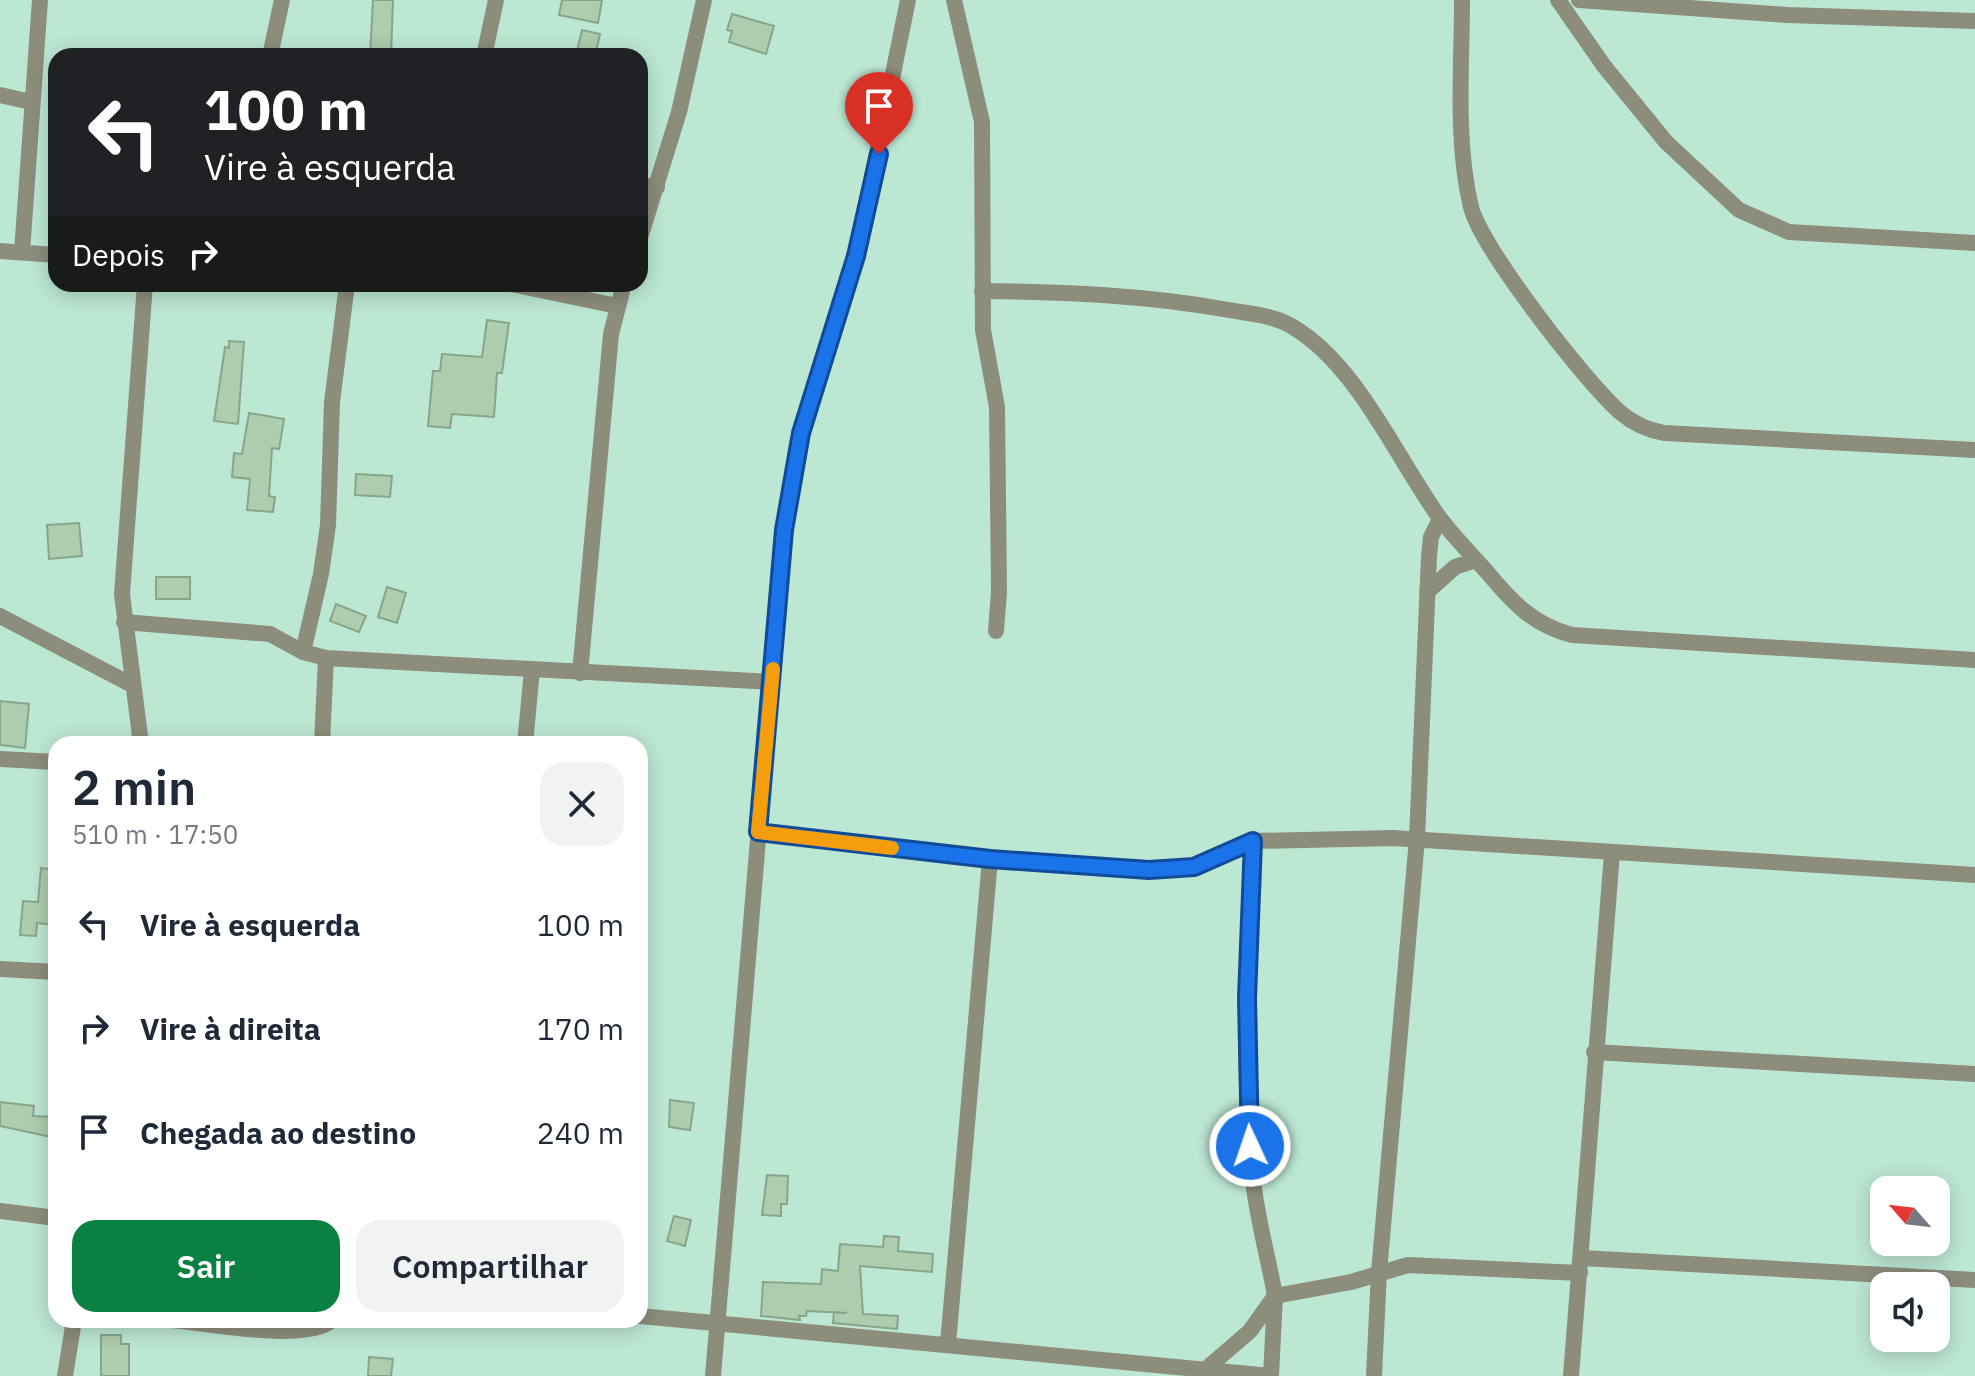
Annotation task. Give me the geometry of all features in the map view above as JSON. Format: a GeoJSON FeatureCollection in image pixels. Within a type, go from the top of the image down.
{"type":"FeatureCollection","features":[{"type":"Feature","properties":{"kind":"street"},"geometry":{"type":"LineString","coordinates":[[22,252],[40,0]]}},
{"type":"Feature","properties":{"kind":"street"},"geometry":{"type":"LineString","coordinates":[[272,48],[282,0]]}},
{"type":"Feature","properties":{"kind":"street"},"geometry":{"type":"LineString","coordinates":[[486,48],[496,0]]}},
{"type":"Feature","properties":{"kind":"street"},"geometry":{"type":"LineString","coordinates":[[648,214],[679,112],[704,0]]}},
{"type":"Feature","properties":{"kind":"street"},"geometry":{"type":"LineString","coordinates":[[713,1376],[784,530],[801,433],[856,256],[908,0]]}},
{"type":"Feature","properties":{"kind":"street"},"geometry":{"type":"LineString","coordinates":[[954,0],[982,122],[985,199],[983,330],[997,407],[999,592],[996,631]]}},
{"type":"Feature","properties":{"kind":"street"},"geometry":{"type":"LineString","coordinates":[[1462,0],[1462,121],[1471,208],[1483,234],[1545,325],[1621,413],[1648,430],[1664,433],[1975,450]]}},
{"type":"Feature","properties":{"kind":"street"},"geometry":{"type":"LineString","coordinates":[[1558,0],[1595,55],[1666,142],[1739,210],[1789,232],[1975,243]]}},
{"type":"Feature","properties":{"kind":"street"},"geometry":{"type":"LineString","coordinates":[[1579,0],[1787,15],[1975,21]]}},
{"type":"Feature","properties":{"kind":"street"},"geometry":{"type":"LineString","coordinates":[[0,95],[31,102]]}},
{"type":"Feature","properties":{"kind":"street"},"geometry":{"type":"LineString","coordinates":[[648,186],[657,187]]}},
{"type":"Feature","properties":{"kind":"street"},"geometry":{"type":"LineString","coordinates":[[0,251],[48,254]]}},
{"type":"Feature","properties":{"kind":"street"},"geometry":{"type":"LineString","coordinates":[[982,291],[1100,293],[1170,300],[1272,318],[1292,326],[1322,348],[1345,376],[1440,519],[1526,615],[1546,628],[1572,635],[1975,660]]}},
{"type":"Feature","properties":{"kind":"street"},"geometry":{"type":"LineString","coordinates":[[140,736],[122,594],[144,292]]}},
{"type":"Feature","properties":{"kind":"street"},"geometry":{"type":"LineString","coordinates":[[303,652],[321,574],[328,525],[332,402],[346,292]]}},
{"type":"Feature","properties":{"kind":"street"},"geometry":{"type":"LineString","coordinates":[[550,292],[617,306]]}},
{"type":"Feature","properties":{"kind":"street"},"geometry":{"type":"LineString","coordinates":[[580,673],[611,334],[621,292]]}},
{"type":"Feature","properties":{"kind":"street"},"geometry":{"type":"LineString","coordinates":[[1374,1376],[1379,1272],[1417,839],[1431,537],[1440,519]]}},
{"type":"Feature","properties":{"kind":"street"},"geometry":{"type":"LineString","coordinates":[[1427,592],[1455,567],[1476,560]]}},
{"type":"Feature","properties":{"kind":"street"},"geometry":{"type":"LineString","coordinates":[[0,616],[132,685]]}},
{"type":"Feature","properties":{"kind":"street"},"geometry":{"type":"LineString","coordinates":[[124,622],[270,634],[303,652],[326,658],[772,682]]}},
{"type":"Feature","properties":{"kind":"street"},"geometry":{"type":"LineString","coordinates":[[322,736],[326,658]]}},
{"type":"Feature","properties":{"kind":"street"},"geometry":{"type":"LineString","coordinates":[[526,736],[532,670]]}},
{"type":"Feature","properties":{"kind":"street"},"geometry":{"type":"LineString","coordinates":[[0,759],[48,762]]}},
{"type":"Feature","properties":{"kind":"street"},"geometry":{"type":"LineString","coordinates":[[758,832],[990,859],[1149,870],[1194,867],[1253,841],[1417,839],[1975,875]]}},
{"type":"Feature","properties":{"kind":"street"},"geometry":{"type":"LineString","coordinates":[[648,1317],[1271,1376],[1275,1296],[1252,1174],[1247,1090],[1248,919],[1253,841]]}},
{"type":"Feature","properties":{"kind":"street"},"geometry":{"type":"LineString","coordinates":[[1571,1376],[1612,853]]}},
{"type":"Feature","properties":{"kind":"street"},"geometry":{"type":"LineString","coordinates":[[948,1344],[990,859]]}},
{"type":"Feature","properties":{"kind":"street"},"geometry":{"type":"LineString","coordinates":[[0,969],[48,971]]}},
{"type":"Feature","properties":{"kind":"street"},"geometry":{"type":"LineString","coordinates":[[1594,1052],[1975,1074]]}},
{"type":"Feature","properties":{"kind":"street"},"geometry":{"type":"LineString","coordinates":[[0,1211],[48,1217]]}},
{"type":"Feature","properties":{"kind":"street"},"geometry":{"type":"LineString","coordinates":[[1206,1369],[1250,1331],[1275,1296],[1351,1282],[1379,1272],[1433,1264],[1581,1265],[1975,1280]]}},
{"type":"Feature","properties":{"kind":"street"},"geometry":{"type":"LineString","coordinates":[[65,1376],[73,1328]]}},
{"type":"Feature","properties":{"kind":"street"},"geometry":{"type":"LineString","coordinates":[[259,1328],[303,1332],[318,1328]]}},
{"type":"Feature","properties":{"kind":"building"},"geometry":{"type":"Polygon","coordinates":[[[373,0],[393,0],[391,48],[370,48],[373,0]]]}},
{"type":"Feature","properties":{"kind":"building"},"geometry":{"type":"Polygon","coordinates":[[[562,0],[602,0],[598,23],[559,15],[562,0]]]}},
{"type":"Feature","properties":{"kind":"building"},"geometry":{"type":"Polygon","coordinates":[[[732,14],[774,26],[766,54],[729,42],[732,31],[727,30],[732,14]]]}},
{"type":"Feature","properties":{"kind":"building"},"geometry":{"type":"Polygon","coordinates":[[[582,30],[600,34],[597,48],[578,48],[582,30]]]}},
{"type":"Feature","properties":{"kind":"building"},"geometry":{"type":"Polygon","coordinates":[[[487,320],[509,323],[502,373],[497,373],[494,417],[452,414],[450,428],[428,426],[433,371],[440,371],[442,354],[482,357],[487,320]]]}},
{"type":"Feature","properties":{"kind":"building"},"geometry":{"type":"Polygon","coordinates":[[[229,341],[244,342],[238,424],[214,421],[225,347],[229,348],[229,341]]]}},
{"type":"Feature","properties":{"kind":"building"},"geometry":{"type":"Polygon","coordinates":[[[249,413],[284,419],[279,449],[272,448],[269,496],[275,497],[273,512],[247,510],[250,479],[232,477],[234,453],[242,454],[249,413]]]}},
{"type":"Feature","properties":{"kind":"building"},"geometry":{"type":"Polygon","coordinates":[[[356,474],[392,476],[390,497],[355,495],[356,474]]]}},
{"type":"Feature","properties":{"kind":"building"},"geometry":{"type":"Polygon","coordinates":[[[79,523],[82,556],[49,559],[47,525],[79,523]]]}},
{"type":"Feature","properties":{"kind":"building"},"geometry":{"type":"Polygon","coordinates":[[[156,577],[190,577],[190,599],[156,599],[156,577]]]}},
{"type":"Feature","properties":{"kind":"building"},"geometry":{"type":"Polygon","coordinates":[[[387,587],[406,593],[397,623],[378,617],[387,587]]]}},
{"type":"Feature","properties":{"kind":"building"},"geometry":{"type":"Polygon","coordinates":[[[336,604],[366,616],[359,632],[330,621],[336,604]]]}},
{"type":"Feature","properties":{"kind":"building"},"geometry":{"type":"Polygon","coordinates":[[[0,701],[29,704],[25,748],[0,745],[0,701]]]}},
{"type":"Feature","properties":{"kind":"building"},"geometry":{"type":"Polygon","coordinates":[[[41,868],[48,869],[48,924],[37,923],[36,936],[20,935],[23,901],[38,902],[41,868]]]}},
{"type":"Feature","properties":{"kind":"building"},"geometry":{"type":"Polygon","coordinates":[[[670,1100],[694,1103],[690,1130],[669,1127],[670,1100]]]}},
{"type":"Feature","properties":{"kind":"building"},"geometry":{"type":"Polygon","coordinates":[[[0,1102],[34,1106],[33,1116],[48,1117],[48,1136],[0,1126],[0,1102]]]}},
{"type":"Feature","properties":{"kind":"building"},"geometry":{"type":"Polygon","coordinates":[[[767,1175],[788,1176],[787,1204],[781,1204],[781,1216],[762,1215],[767,1175]]]}},
{"type":"Feature","properties":{"kind":"building"},"geometry":{"type":"Polygon","coordinates":[[[674,1216],[691,1220],[685,1246],[667,1241],[674,1216]]]}},
{"type":"Feature","properties":{"kind":"building"},"geometry":{"type":"Polygon","coordinates":[[[884,1236],[899,1237],[898,1251],[933,1254],[932,1272],[860,1266],[863,1314],[898,1316],[897,1329],[833,1323],[834,1312],[807,1311],[806,1316],[799,1316],[800,1320],[761,1316],[763,1282],[821,1284],[822,1269],[838,1271],[840,1244],[883,1247],[884,1236]]]}},
{"type":"Feature","properties":{"kind":"building"},"geometry":{"type":"Polygon","coordinates":[[[101,1335],[121,1335],[121,1344],[129,1344],[129,1376],[101,1376],[101,1335]]]}},
{"type":"Feature","properties":{"kind":"building"},"geometry":{"type":"Polygon","coordinates":[[[369,1357],[393,1359],[391,1376],[368,1376],[369,1357]]]}},
{"type":"Feature","properties":{"kind":"slow traffic"},"geometry":{"type":"LineString","coordinates":[[773,669],[758,832],[892,848]]}},
{"type":"Feature","properties":{"kind":"route"},"geometry":{"type":"LineString","coordinates":[[879,154],[856,256],[801,433],[784,530],[758,832],[990,859],[1149,870],[1194,867],[1253,841],[1247,998],[1250,1146]]}}]}
